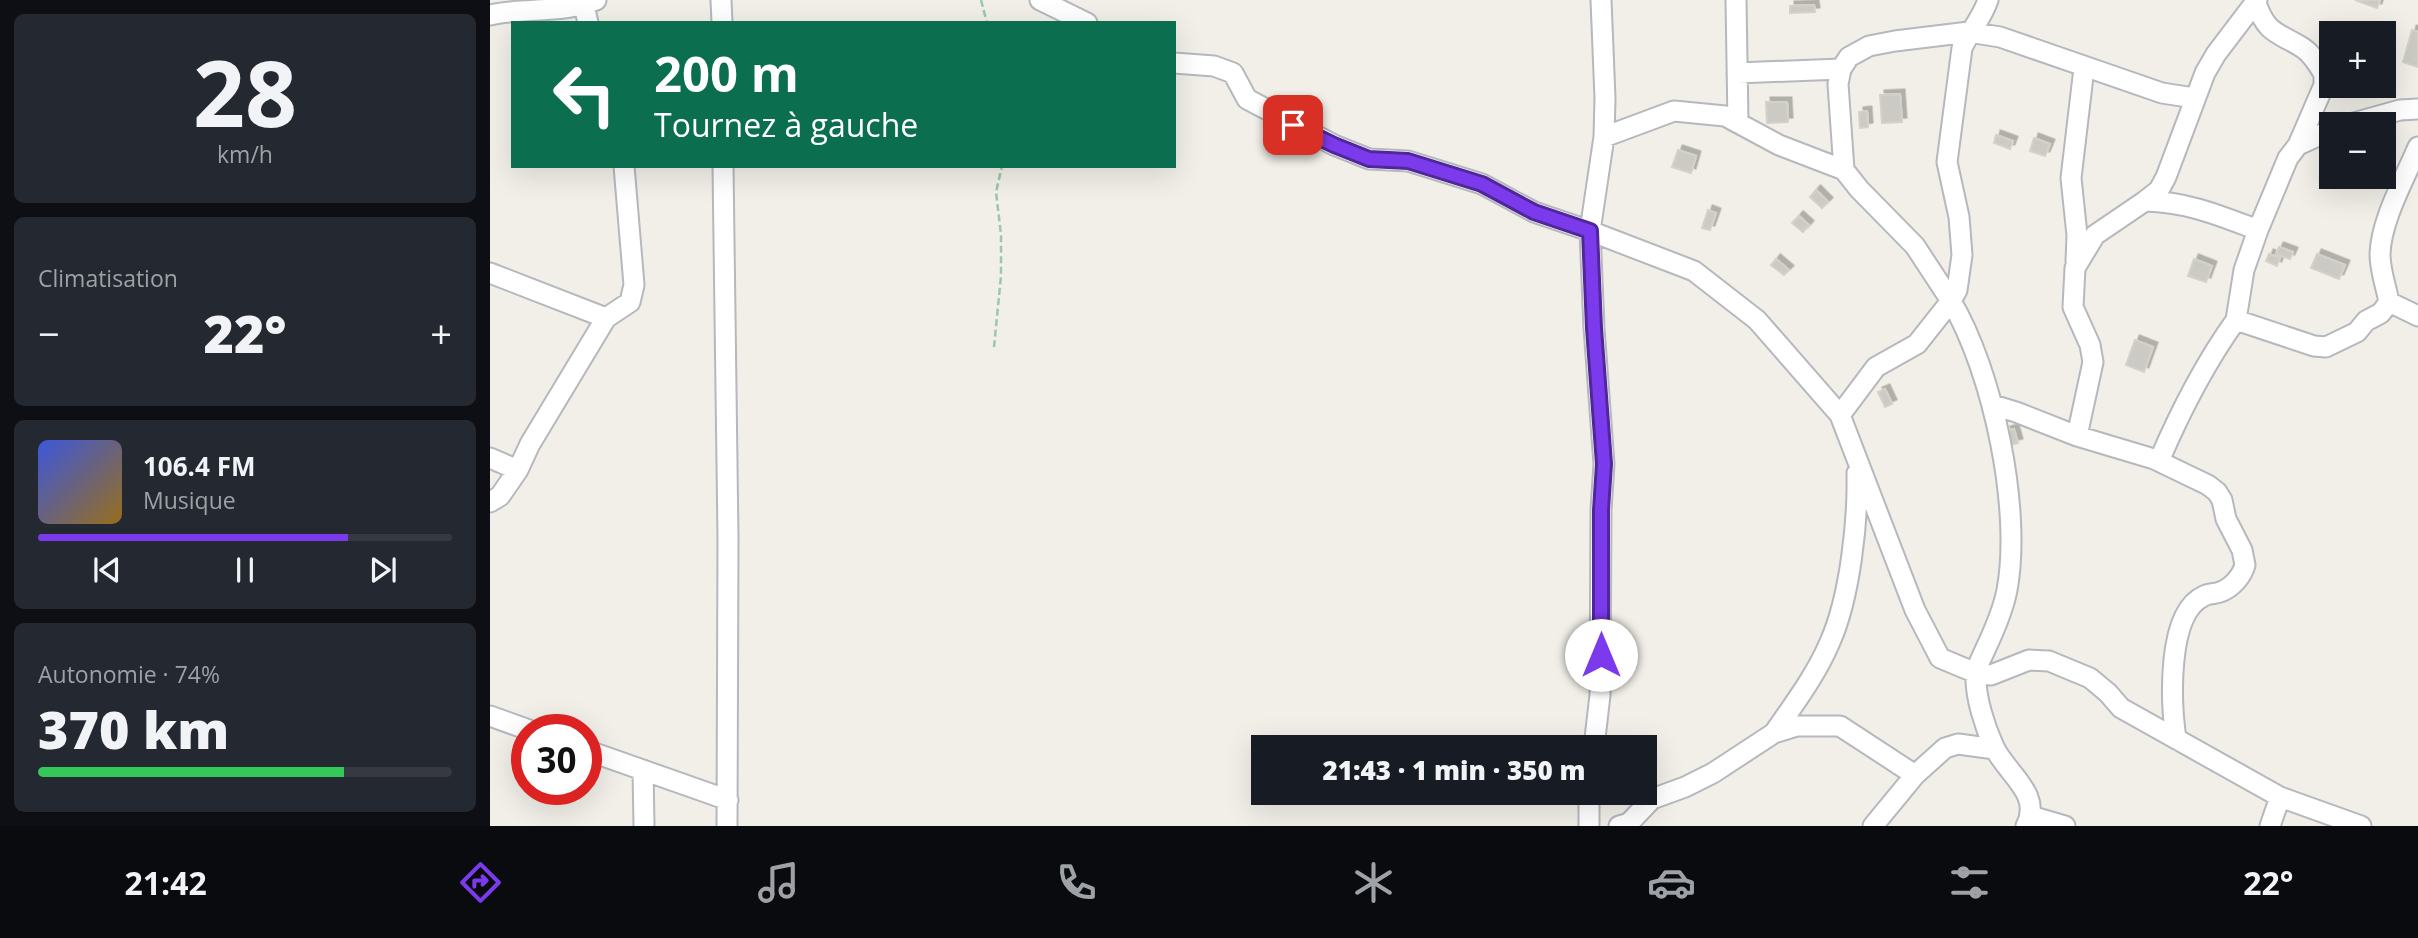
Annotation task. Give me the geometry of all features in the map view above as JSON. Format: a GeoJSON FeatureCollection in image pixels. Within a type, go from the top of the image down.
{"type":"FeatureCollection","features":[{"type":"Feature","properties":{"kind":"street"},"geometry":{"type":"LineString","coordinates":[[721,0],[722,21]]}},
{"type":"Feature","properties":{"kind":"street"},"geometry":{"type":"LineString","coordinates":[[1040,0],[1083,21]]}},
{"type":"Feature","properties":{"kind":"street"},"geometry":{"type":"LineString","coordinates":[[1595,735],[1600,695],[1601,510],[1604,464],[1590,231],[1604,137],[1601,0]]}},
{"type":"Feature","properties":{"kind":"street"},"geometry":{"type":"LineString","coordinates":[[1736,0],[1738,123]]}},
{"type":"Feature","properties":{"kind":"street"},"geometry":{"type":"LineString","coordinates":[[1840,415],[1876,368],[1917,344],[1957,290],[1962,255],[1959,218],[1947,162],[1962,48],[1969,32],[1980,21],[1988,0]]}},
{"type":"Feature","properties":{"kind":"street"},"geometry":{"type":"LineString","coordinates":[[2076,268],[2095,235],[2158,190],[2166,177],[2194,98],[2216,54],[2257,1]]}},
{"type":"Feature","properties":{"kind":"street"},"geometry":{"type":"LineString","coordinates":[[2159,461],[2217,346],[2236,320],[2245,270],[2258,230],[2281,174],[2298,145],[2324,85],[2324,74],[2305,49],[2277,35],[2268,26],[2261,17],[2257,1]]}},
{"type":"Feature","properties":{"kind":"street"},"geometry":{"type":"LineString","coordinates":[[490,15],[507,11],[590,9]]}},
{"type":"Feature","properties":{"kind":"street"},"geometry":{"type":"LineString","coordinates":[[2065,826],[2028,821],[2029,802],[2021,785],[1995,749],[1979,700],[1976,673],[2004,603],[2011,570],[2010,512],[1993,405],[1973,348],[1951,301],[1915,246],[1858,189],[1844,170],[1838,83],[1841,69],[1849,57],[1869,46],[1969,32],[2000,37],[2162,93],[2194,98]]}},
{"type":"Feature","properties":{"kind":"street"},"geometry":{"type":"LineString","coordinates":[[1176,63],[1214,66],[1233,73],[1247,99],[1334,145],[1369,159],[1408,161],[1482,184],[1534,212],[1694,271],[1757,320],[1840,415],[1915,610],[1940,658],[1976,673],[1991,675],[2029,660],[2049,661],[2090,678],[2121,708],[2280,797],[2361,826]]}},
{"type":"Feature","properties":{"kind":"street"},"geometry":{"type":"LineString","coordinates":[[2077,436],[2093,362],[2090,345],[2073,307],[2077,235],[2071,178],[2084,68]]}},
{"type":"Feature","properties":{"kind":"street"},"geometry":{"type":"LineString","coordinates":[[1737,73],[1841,69]]}},
{"type":"Feature","properties":{"kind":"street"},"geometry":{"type":"LineString","coordinates":[[2393,112],[2418,110]]}},
{"type":"Feature","properties":{"kind":"street"},"geometry":{"type":"LineString","coordinates":[[1604,137],[1674,111],[1725,116],[1779,145],[1844,170]]}},
{"type":"Feature","properties":{"kind":"street"},"geometry":{"type":"LineString","coordinates":[[2298,145],[2319,135]]}},
{"type":"Feature","properties":{"kind":"street"},"geometry":{"type":"LineString","coordinates":[[2418,146],[2383,232],[2380,254],[2382,278],[2389,302],[2418,316]]}},
{"type":"Feature","properties":{"kind":"street"},"geometry":{"type":"LineString","coordinates":[[490,502],[500,496],[518,470],[530,444],[606,318],[630,302],[634,285],[624,168]]}},
{"type":"Feature","properties":{"kind":"street"},"geometry":{"type":"LineString","coordinates":[[723,168],[728,538],[727,826]]}},
{"type":"Feature","properties":{"kind":"street"},"geometry":{"type":"LineString","coordinates":[[2145,201],[2171,201],[2189,205],[2258,230]]}},
{"type":"Feature","properties":{"kind":"street"},"geometry":{"type":"LineString","coordinates":[[490,273],[606,318]]}},
{"type":"Feature","properties":{"kind":"street"},"geometry":{"type":"LineString","coordinates":[[2236,320],[2314,346],[2326,346],[2357,332],[2369,319],[2381,313],[2389,302]]}},
{"type":"Feature","properties":{"kind":"street"},"geometry":{"type":"LineString","coordinates":[[1993,405],[2077,436],[2159,461],[2207,485],[2217,492],[2222,500],[2232,535],[2245,558],[2244,570],[2235,582],[2221,592],[2205,595],[2193,604],[2181,627],[2171,680],[2176,739]]}},
{"type":"Feature","properties":{"kind":"street"},"geometry":{"type":"LineString","coordinates":[[1774,733],[1810,680],[1831,640],[1852,550],[1857,502],[1857,457]]}},
{"type":"Feature","properties":{"kind":"street"},"geometry":{"type":"LineString","coordinates":[[490,458],[518,470]]}},
{"type":"Feature","properties":{"kind":"street"},"geometry":{"type":"LineString","coordinates":[[490,716],[511,724]]}},
{"type":"Feature","properties":{"kind":"street"},"geometry":{"type":"LineString","coordinates":[[1619,826],[1629,823],[1652,799],[1713,773],[1774,733],[1797,726],[1840,726],[1914,775]]}},
{"type":"Feature","properties":{"kind":"street"},"geometry":{"type":"LineString","coordinates":[[1873,826],[1914,775],[1945,748],[1958,744],[1995,749]]}},
{"type":"Feature","properties":{"kind":"street"},"geometry":{"type":"LineString","coordinates":[[602,756],[728,800]]}},
{"type":"Feature","properties":{"kind":"street"},"geometry":{"type":"LineString","coordinates":[[643,770],[644,826]]}},
{"type":"Feature","properties":{"kind":"street"},"geometry":{"type":"LineString","coordinates":[[2270,826],[2280,797]]}},
{"type":"Feature","properties":{"kind":"street"},"geometry":{"type":"LineString","coordinates":[[1589,805],[1589,826]]}},
{"type":"Feature","properties":{"kind":"path"},"geometry":{"type":"LineString","coordinates":[[981,0],[986,21]]}},
{"type":"Feature","properties":{"kind":"path"},"geometry":{"type":"LineString","coordinates":[[994,347],[1001,276],[1001,235],[996,192],[1002,168]]}},
{"type":"Feature","properties":{"kind":"building"},"geometry":{"type":"Polygon","coordinates":[[[2355,0],[2380,0],[2377,8],[2355,0]]]}},
{"type":"Feature","properties":{"kind":"building"},"geometry":{"type":"Polygon","coordinates":[[[1814,5],[1815,12],[1790,13],[1790,6],[1814,5]]]}},
{"type":"Feature","properties":{"kind":"building"},"geometry":{"type":"Polygon","coordinates":[[[2412,30],[2418,32],[2418,67],[2403,62],[2412,30]]]}},
{"type":"Feature","properties":{"kind":"building"},"geometry":{"type":"Polygon","coordinates":[[[1900,94],[1902,122],[1882,123],[1880,95],[1900,94]]]}},
{"type":"Feature","properties":{"kind":"building"},"geometry":{"type":"Polygon","coordinates":[[[1766,102],[1787,102],[1788,122],[1767,123],[1766,102]]]}},
{"type":"Feature","properties":{"kind":"building"},"geometry":{"type":"Polygon","coordinates":[[[1867,111],[1868,127],[1860,128],[1859,112],[1867,111]]]}},
{"type":"Feature","properties":{"kind":"building"},"geometry":{"type":"Polygon","coordinates":[[[1996,135],[2013,141],[2010,149],[1994,143],[1996,135]]]}},
{"type":"Feature","properties":{"kind":"building"},"geometry":{"type":"Polygon","coordinates":[[[2034,138],[2050,144],[2045,156],[2030,151],[2034,138]]]}},
{"type":"Feature","properties":{"kind":"building"},"geometry":{"type":"Polygon","coordinates":[[[1678,150],[1696,156],[1691,173],[1672,167],[1678,150]]]}},
{"type":"Feature","properties":{"kind":"building"},"geometry":{"type":"Polygon","coordinates":[[[1816,190],[1828,202],[1822,208],[1810,197],[1816,190]]]}},
{"type":"Feature","properties":{"kind":"building"},"geometry":{"type":"Polygon","coordinates":[[[1708,210],[1716,213],[1710,230],[1702,228],[1708,210]]]}},
{"type":"Feature","properties":{"kind":"building"},"geometry":{"type":"Polygon","coordinates":[[[1799,216],[1809,225],[1803,232],[1792,223],[1799,216]]]}},
{"type":"Feature","properties":{"kind":"building"},"geometry":{"type":"Polygon","coordinates":[[[2279,247],[2293,252],[2290,259],[2276,254],[2279,247]]]}},
{"type":"Feature","properties":{"kind":"building"},"geometry":{"type":"Polygon","coordinates":[[[2269,254],[2280,258],[2277,266],[2266,261],[2269,254]]]}},
{"type":"Feature","properties":{"kind":"building"},"geometry":{"type":"Polygon","coordinates":[[[2317,254],[2345,265],[2339,279],[2311,268],[2317,254]]]}},
{"type":"Feature","properties":{"kind":"building"},"geometry":{"type":"Polygon","coordinates":[[[1776,259],[1789,270],[1784,275],[1771,265],[1776,259]]]}},
{"type":"Feature","properties":{"kind":"building"},"geometry":{"type":"Polygon","coordinates":[[[2194,259],[2212,266],[2206,282],[2188,276],[2194,259]]]}},
{"type":"Feature","properties":{"kind":"building"},"geometry":{"type":"Polygon","coordinates":[[[2135,340],[2153,347],[2144,372],[2126,365],[2135,340]]]}},
{"type":"Feature","properties":{"kind":"building"},"geometry":{"type":"Polygon","coordinates":[[[1885,389],[1892,404],[1885,407],[1878,392],[1885,389]]]}},
{"type":"Feature","properties":{"kind":"building"},"geometry":{"type":"Polygon","coordinates":[[[2014,429],[2018,443],[2010,445],[2006,431],[2014,429]]]}},
{"type":"Feature","properties":{"kind":"route"},"geometry":{"type":"LineString","coordinates":[[1293,125],[1369,159],[1408,161],[1482,184],[1534,212],[1590,231],[1604,464],[1601,510],[1601,655]]}}]}
